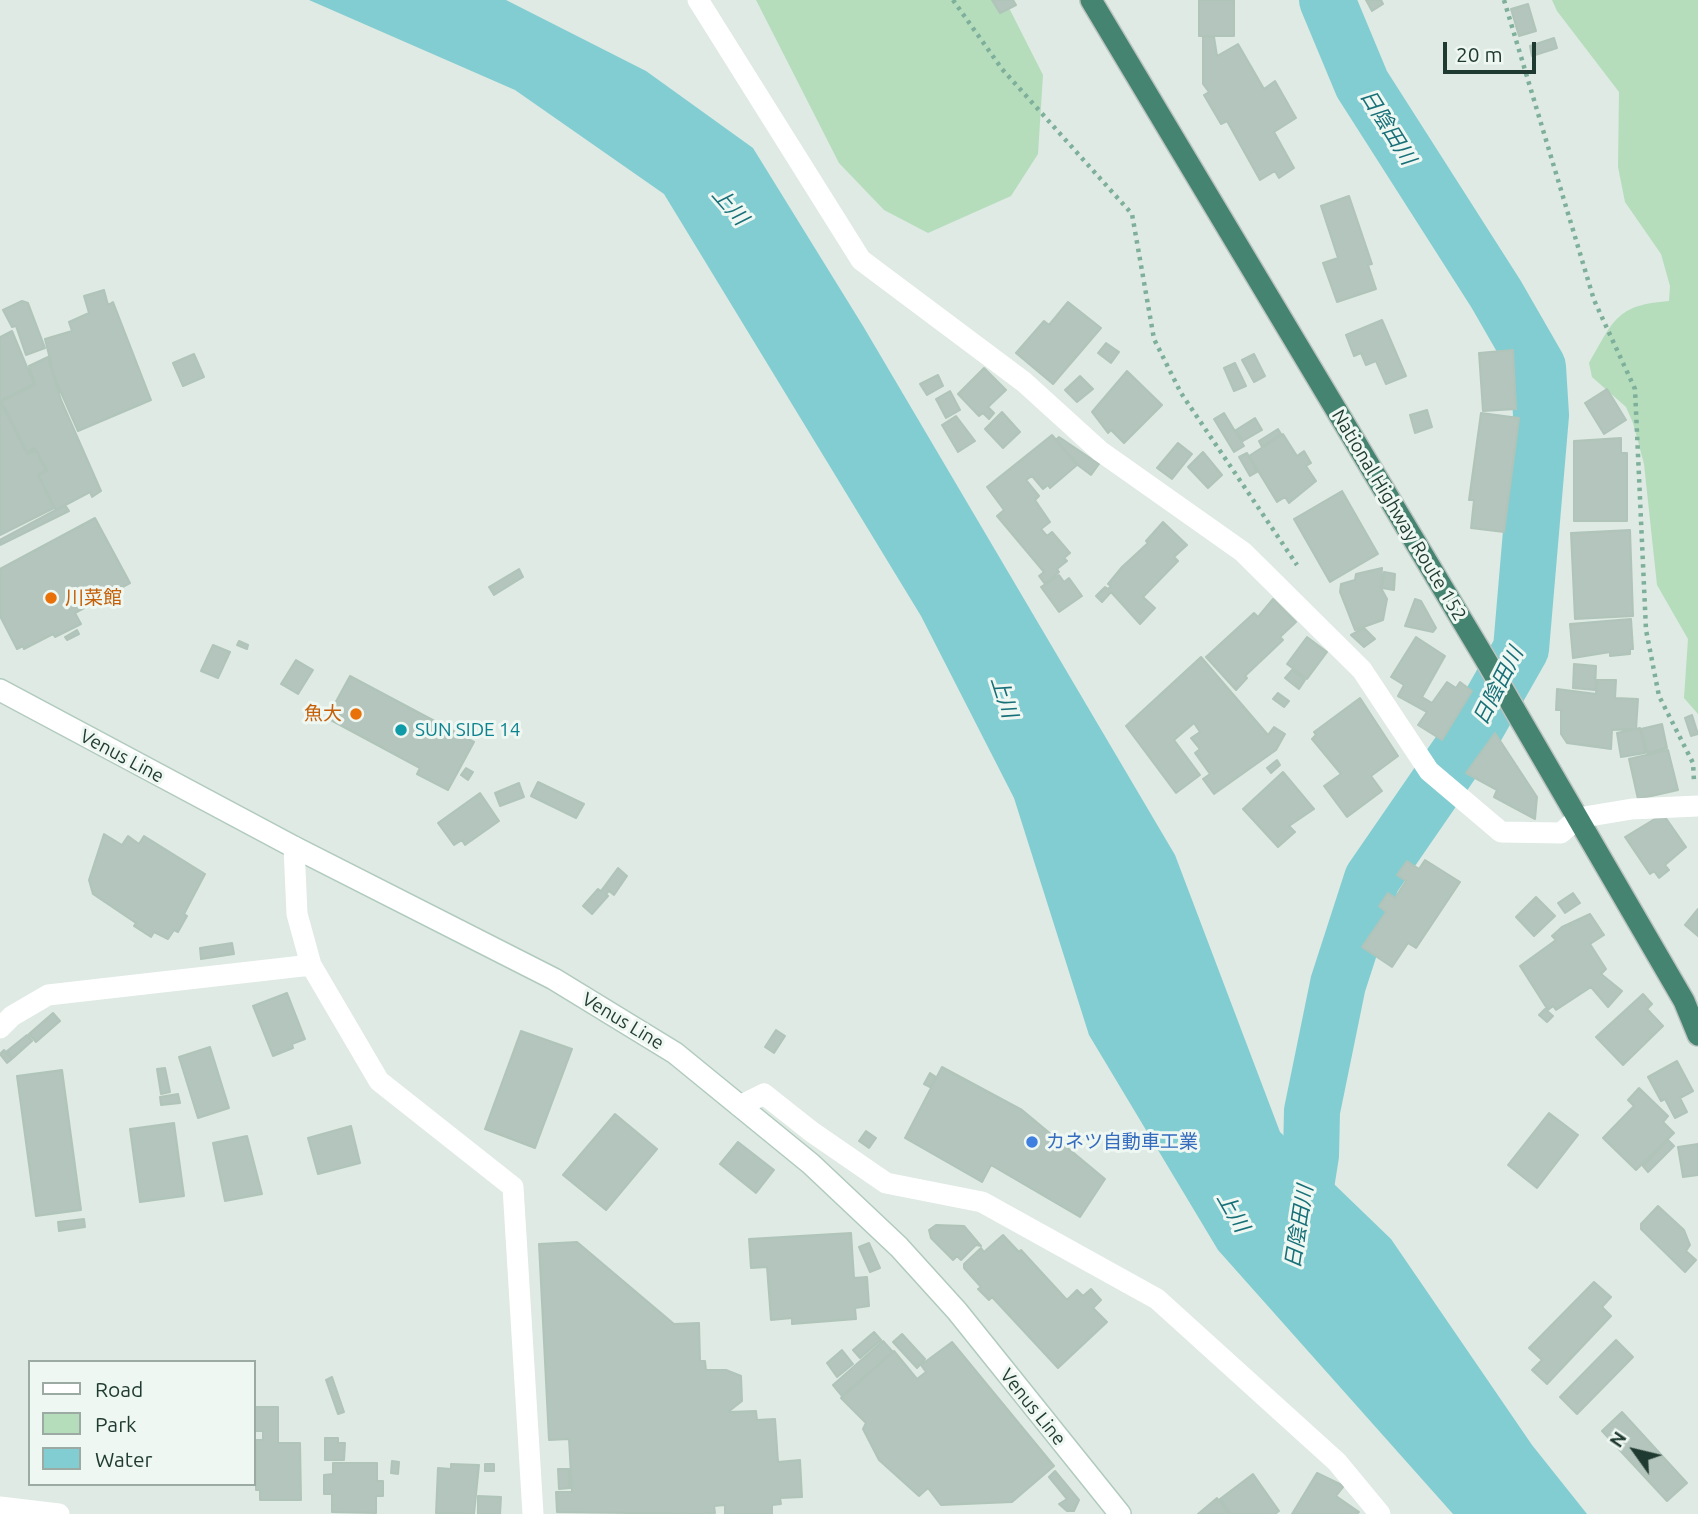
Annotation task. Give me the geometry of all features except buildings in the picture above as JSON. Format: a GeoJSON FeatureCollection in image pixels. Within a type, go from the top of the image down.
{"type":"FeatureCollection","features":[{"type":"Feature","properties":{"kind":"highway","name":"National Highway Route 152"},"geometry":{"type":"LineString","coordinates":[[1091,0],[1578,818],[1684,1002],[1698,1035]]}},
{"type":"Feature","properties":{"kind":"street"},"geometry":{"type":"LineString","coordinates":[[698,0],[861,260],[1024,382],[1100,451],[1243,552],[1362,670],[1429,771],[1501,832],[1561,833],[1578,818],[1632,810],[1696,806]]}},
{"type":"Feature","properties":{"kind":"street","name":"Venus Line"},"geometry":{"type":"LineString","coordinates":[[0,690],[294,847],[554,979],[675,1053],[811,1164],[900,1247],[957,1311],[1120,1514]]}},
{"type":"Feature","properties":{"kind":"street"},"geometry":{"type":"LineString","coordinates":[[294,847],[297,914],[311,965],[379,1081],[513,1187],[533,1514]]}},
{"type":"Feature","properties":{"kind":"street"},"geometry":{"type":"LineString","coordinates":[[0,1028],[12,1016],[48,995],[311,965]]}},
{"type":"Feature","properties":{"kind":"street"},"geometry":{"type":"LineString","coordinates":[[740,1105],[764,1094],[812,1132],[886,1183],[982,1202],[1157,1299],[1337,1462],[1380,1514]]}},
{"type":"Feature","properties":{"kind":"street"},"geometry":{"type":"LineString","coordinates":[[0,1507],[59,1514]]}},
{"type":"Feature","properties":{"kind":"path"},"geometry":{"type":"LineString","coordinates":[[953,0],[1002,69],[1132,214],[1154,339],[1181,393],[1265,522],[1304,575]]}},
{"type":"Feature","properties":{"kind":"path"},"geometry":{"type":"LineString","coordinates":[[1504,0],[1594,300],[1636,389],[1646,630],[1659,696],[1693,763],[1696,806]]}},
{"type":"Feature","properties":{"kind":"green space"},"geometry":{"type":"Polygon","coordinates":[[[756,0],[1005,0],[1043,75],[1038,154],[1011,196],[928,233],[884,210],[839,163],[756,0]]]}},
{"type":"Feature","properties":{"kind":"green space"},"geometry":{"type":"Polygon","coordinates":[[[1552,0],[1698,0],[1698,714],[1684,698],[1688,639],[1657,585],[1644,464],[1633,423],[1626,407],[1592,377],[1589,363],[1618,317],[1638,306],[1669,301],[1670,286],[1661,254],[1625,202],[1618,167],[1619,92],[1557,11],[1552,0]]]}},
{"type":"Feature","properties":{"kind":"water","name":"上川"},"geometry":{"type":"Polygon","coordinates":[[[309,0],[506,0],[646,71],[753,148],[863,326],[1175,855],[1280,1132],[1391,1239],[1532,1445],[1587,1514],[1453,1514],[1218,1250],[1089,1035],[1014,798],[921,616],[664,194],[515,90],[309,0]]]}},
{"type":"Feature","properties":{"kind":"waterway","name":"日陰田川"},"geometry":{"type":"LineString","coordinates":[[1298,1237],[1311,1155],[1312,1111],[1338,984],[1372,879],[1476,728],[1521,649],[1541,415],[1538,367],[1496,294],[1362,84],[1327,0]]}},
{"type":"Feature","properties":{"kind":"place","name":"川菜館"},"geometry":{"type":"Point","coordinates":[51,598]}},
{"type":"Feature","properties":{"kind":"place","name":"魚大"},"geometry":{"type":"Point","coordinates":[356,714]}},
{"type":"Feature","properties":{"kind":"place","name":"SUN SIDE 14"},"geometry":{"type":"Point","coordinates":[401,730]}},
{"type":"Feature","properties":{"kind":"place","name":"カネツ自動車工業"},"geometry":{"type":"Point","coordinates":[1032,1142]}}]}
